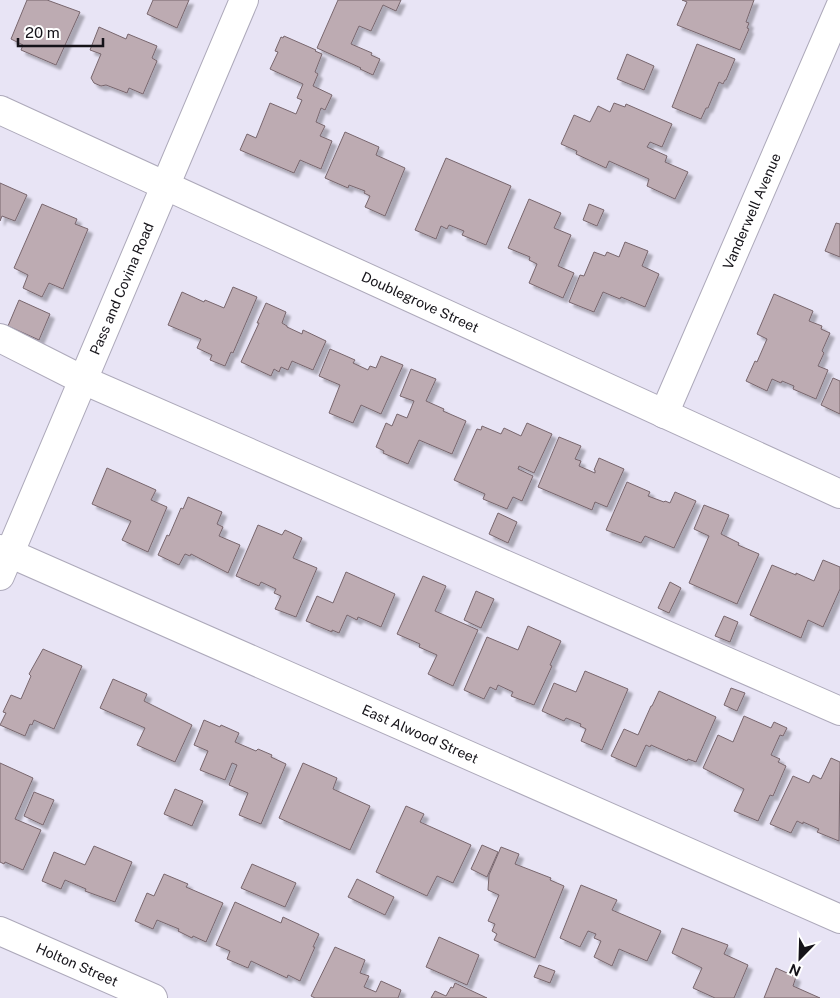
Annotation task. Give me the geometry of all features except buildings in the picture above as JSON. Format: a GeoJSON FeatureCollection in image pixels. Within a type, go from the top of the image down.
{"type":"FeatureCollection","features":[{"type":"Feature","properties":{"kind":"street","name":"Pass and Covina Road"},"geometry":{"type":"LineString","coordinates":[[3,560],[83,380],[244,0]]}},
{"type":"Feature","properties":{"kind":"street","name":"Vanderwell Avenue"},"geometry":{"type":"LineString","coordinates":[[664,414],[840,7]]}},
{"type":"Feature","properties":{"kind":"street","name":"Doublegrove Street"},"geometry":{"type":"LineString","coordinates":[[0,110],[840,494]]}},
{"type":"Feature","properties":{"kind":"street"},"geometry":{"type":"LineString","coordinates":[[0,338],[83,380],[840,711]]}},
{"type":"Feature","properties":{"kind":"street","name":"East Alwood Street"},"geometry":{"type":"LineString","coordinates":[[3,560],[840,919]]}},
{"type":"Feature","properties":{"kind":"street","name":"Holton Street"},"geometry":{"type":"LineString","coordinates":[[0,931],[154,998]]}}]}
